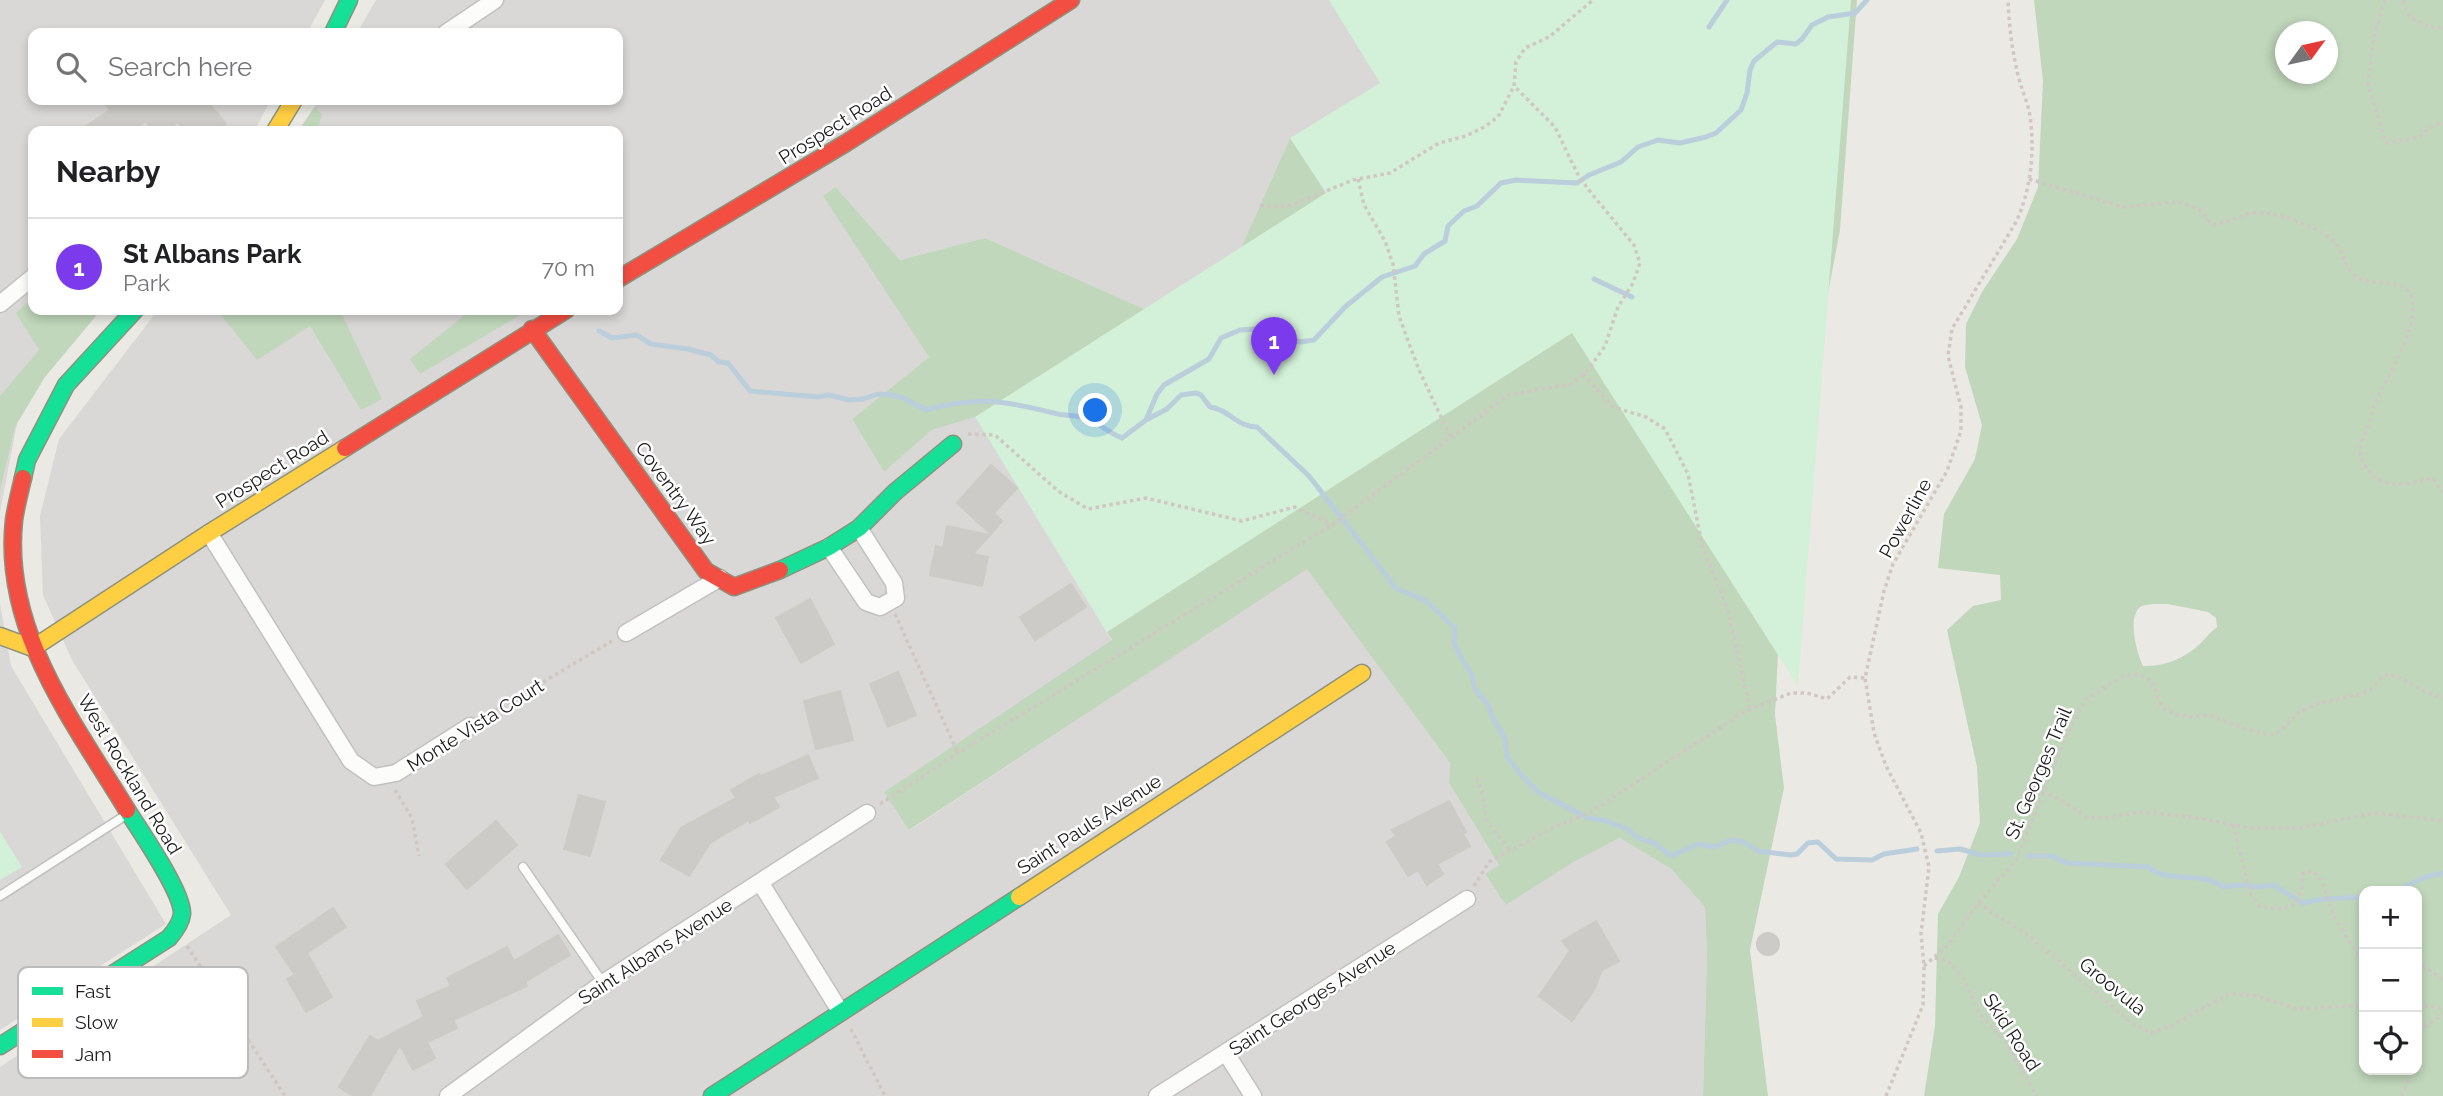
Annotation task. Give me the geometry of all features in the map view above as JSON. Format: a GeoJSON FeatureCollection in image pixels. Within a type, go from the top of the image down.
{"type":"FeatureCollection","features":[{"type":"Feature","properties":{"kind":"street"},"geometry":{"type":"LineString","coordinates":[[335,28],[349,0]]}},
{"type":"Feature","properties":{"kind":"street"},"geometry":{"type":"LineString","coordinates":[[453,28],[495,0]]}},
{"type":"Feature","properties":{"kind":"street","name":"Prospect Road"},"geometry":{"type":"LineString","coordinates":[[623,276],[789,178],[1071,0]]}},
{"type":"Feature","properties":{"kind":"street"},"geometry":{"type":"LineString","coordinates":[[278,126],[291,105]]}},
{"type":"Feature","properties":{"kind":"street"},"geometry":{"type":"LineString","coordinates":[[0,304],[28,281]]}},
{"type":"Feature","properties":{"kind":"street","name":"West Rockland Road"},"geometry":{"type":"LineString","coordinates":[[125,967],[169,939],[181,923],[183,907],[46,676],[33,648],[22,616],[14,573],[14,520],[27,460],[66,385],[130,315]]}},
{"type":"Feature","properties":{"kind":"street","name":"Prospect Road"},"geometry":{"type":"LineString","coordinates":[[33,648],[209,533],[558,315]]}},
{"type":"Feature","properties":{"kind":"street","name":"Coventry Way"},"geometry":{"type":"LineString","coordinates":[[532,330],[706,571],[720,578]]}},
{"type":"Feature","properties":{"kind":"street"},"geometry":{"type":"LineString","coordinates":[[626,633],[720,578],[734,587],[764,577],[830,547],[859,528],[895,492],[953,444]]}},
{"type":"Feature","properties":{"kind":"street"},"geometry":{"type":"LineString","coordinates":[[830,547],[866,602],[880,607],[896,598],[894,583],[859,528]]}},
{"type":"Feature","properties":{"kind":"street","name":"Monte Vista Court"},"geometry":{"type":"LineString","coordinates":[[209,533],[351,761],[373,776],[396,773],[470,726]]}},
{"type":"Feature","properties":{"kind":"street"},"geometry":{"type":"LineString","coordinates":[[0,636],[33,648]]}},
{"type":"Feature","properties":{"kind":"street","name":"Saint Pauls Avenue"},"geometry":{"type":"LineString","coordinates":[[712,1096],[1362,673]]}},
{"type":"Feature","properties":{"kind":"street","name":"Saint Albans Avenue"},"geometry":{"type":"LineString","coordinates":[[448,1096],[603,983],[867,813]]}},
{"type":"Feature","properties":{"kind":"street"},"geometry":{"type":"LineString","coordinates":[[760,882],[840,1011]]}},
{"type":"Feature","properties":{"kind":"street","name":"Saint Georges Avenue"},"geometry":{"type":"LineString","coordinates":[[1157,1096],[1467,899]]}},
{"type":"Feature","properties":{"kind":"street","name":"West Rockland Road"},"geometry":{"type":"LineString","coordinates":[[0,1046],[18,1035]]}},
{"type":"Feature","properties":{"kind":"street"},"geometry":{"type":"LineString","coordinates":[[1226,1053],[1253,1096]]}},
{"type":"Feature","properties":{"kind":"lane"},"geometry":{"type":"LineString","coordinates":[[0,896],[129,813]]}},
{"type":"Feature","properties":{"kind":"lane"},"geometry":{"type":"LineString","coordinates":[[523,867],[603,983]]}},
{"type":"Feature","properties":{"kind":"path"},"geometry":{"type":"LineString","coordinates":[[1260,205],[1292,205],[1331,187],[1390,173],[1439,142],[1466,136],[1484,127],[1498,117],[1514,86],[1516,62],[1525,48],[1549,37],[1593,0]]}},
{"type":"Feature","properties":{"kind":"path","name":"Powerline"},"geometry":{"type":"LineString","coordinates":[[1886,1096],[1923,1005],[1922,911],[1929,867],[1926,845],[1874,733],[1865,678],[1884,591],[1893,564],[1947,471],[1961,431],[1961,407],[1948,356],[1952,329],[2015,222],[2023,206],[2029,179],[2031,125],[2012,49],[2008,0]]}},
{"type":"Feature","properties":{"kind":"path"},"geometry":{"type":"LineString","coordinates":[[2385,0],[2373,40],[2368,84],[2386,144],[2419,137],[2434,125],[2443,122]]}},
{"type":"Feature","properties":{"kind":"path"},"geometry":{"type":"LineString","coordinates":[[2403,0],[2409,16],[2430,27],[2443,28]]}},
{"type":"Feature","properties":{"kind":"path"},"geometry":{"type":"LineString","coordinates":[[867,813],[958,753],[1332,525],[1508,395],[1571,384],[1583,374],[1605,346],[1618,307],[1633,284],[1640,263],[1634,245],[1577,173],[1555,127],[1514,86]]}},
{"type":"Feature","properties":{"kind":"path"},"geometry":{"type":"LineString","coordinates":[[1358,179],[1364,205],[1393,264],[1399,316],[1419,370],[1451,438]]}},
{"type":"Feature","properties":{"kind":"path"},"geometry":{"type":"LineString","coordinates":[[2029,179],[2123,207],[2178,202],[2197,208],[2212,224],[2223,224],[2251,213],[2278,215],[2314,229],[2335,242],[2352,274],[2363,281],[2405,288],[2411,293],[2414,302],[2414,315],[2404,343],[2373,408],[2360,451],[2365,469],[2377,481],[2407,484],[2432,478],[2443,492]]}},
{"type":"Feature","properties":{"kind":"path"},"geometry":{"type":"LineString","coordinates":[[1583,374],[1613,407],[1646,417],[1665,429],[1688,474],[1702,545],[1727,608],[1750,709]]}},
{"type":"Feature","properties":{"kind":"path"},"geometry":{"type":"LineString","coordinates":[[953,444],[966,433],[995,435],[1058,491],[1088,509],[1146,498],[1242,521],[1295,507],[1332,525]]}},
{"type":"Feature","properties":{"kind":"path"},"geometry":{"type":"LineString","coordinates":[[899,622],[958,753]]}},
{"type":"Feature","properties":{"kind":"path","name":"Monte Vista Court"},"geometry":{"type":"LineString","coordinates":[[470,726],[626,633]]}},
{"type":"Feature","properties":{"kind":"path","name":"St. Georges Trail"},"geometry":{"type":"LineString","coordinates":[[1924,966],[1946,947],[1978,903],[2017,859],[2042,792],[2076,716],[2086,700],[2097,691],[2129,675],[2139,674],[2152,681],[2161,706],[2174,714],[2192,718],[2209,715],[2243,728],[2272,735],[2279,732],[2300,712],[2317,704],[2361,694],[2370,690],[2388,674],[2443,698]]}},
{"type":"Feature","properties":{"kind":"path"},"geometry":{"type":"LineString","coordinates":[[1467,899],[1485,867],[1554,827],[1589,813],[1750,709],[1791,693],[1807,693],[1827,699],[1850,677],[1865,678]]}},
{"type":"Feature","properties":{"kind":"path"},"geometry":{"type":"LineString","coordinates":[[383,775],[398,793],[412,818],[419,856]]}},
{"type":"Feature","properties":{"kind":"path"},"geometry":{"type":"LineString","coordinates":[[1476,778],[1482,793],[1486,819],[1510,851]]}},
{"type":"Feature","properties":{"kind":"path"},"geometry":{"type":"LineString","coordinates":[[2042,792],[2063,801],[2086,817],[2104,818],[2142,812],[2192,817],[2251,828],[2300,828],[2375,813],[2443,821]]}},
{"type":"Feature","properties":{"kind":"path"},"geometry":{"type":"LineString","coordinates":[[2233,825],[2251,895],[2260,907],[2281,909],[2296,904],[2302,887],[2302,874],[2307,871],[2314,872],[2322,881],[2333,915],[2359,957]]}},
{"type":"Feature","properties":{"kind":"path","name":"Groovula"},"geometry":{"type":"LineString","coordinates":[[1978,903],[2028,935],[2132,1023],[2151,1033],[2171,1026],[2231,993],[2257,996],[2297,1009],[2359,1005]]}},
{"type":"Feature","properties":{"kind":"path"},"geometry":{"type":"LineString","coordinates":[[187,948],[200,967]]}},
{"type":"Feature","properties":{"kind":"path","name":"Skid Road"},"geometry":{"type":"LineString","coordinates":[[1934,957],[1948,961],[1964,979],[1979,1013],[2007,1044],[2037,1096]]}},
{"type":"Feature","properties":{"kind":"path"},"geometry":{"type":"LineString","coordinates":[[2422,965],[2443,980]]}},
{"type":"Feature","properties":{"kind":"path"},"geometry":{"type":"LineString","coordinates":[[2422,1005],[2443,1009]]}},
{"type":"Feature","properties":{"kind":"path"},"geometry":{"type":"LineString","coordinates":[[2422,1029],[2443,1014]]}},
{"type":"Feature","properties":{"kind":"path"},"geometry":{"type":"LineString","coordinates":[[248,1040],[285,1096]]}},
{"type":"Feature","properties":{"kind":"path"},"geometry":{"type":"LineString","coordinates":[[860,1044],[885,1096]]}},
{"type":"Feature","properties":{"kind":"path"},"geometry":{"type":"LineString","coordinates":[[2401,1096],[2411,1075]]}},
{"type":"Feature","properties":{"kind":"shaded area"},"geometry":{"type":"Polygon","coordinates":[[[0,0],[325,0],[310,28],[28,28],[28,105],[268,105],[257,126],[28,126],[28,315],[93,315],[24,387],[0,512],[0,0]]]}},
{"type":"Feature","properties":{"kind":"shaded area"},"geometry":{"type":"Polygon","coordinates":[[[376,0],[1329,0],[1380,83],[1290,138],[1241,248],[1144,309],[985,238],[900,260],[836,187],[929,357],[852,419],[884,472],[932,430],[975,417],[1112,641],[884,792],[910,830],[1307,568],[1450,763],[1449,783],[1499,865],[1485,875],[1507,904],[1572,863],[1620,838],[1671,869],[1705,907],[1707,957],[1703,1096],[0,1096],[0,1067],[18,1055],[18,1078],[248,1078],[248,967],[152,967],[231,915],[72,660],[43,595],[40,516],[59,439],[154,315],[623,315],[623,126],[301,126],[316,105],[623,105],[623,28],[360,28],[376,0]]]}},
{"type":"Feature","properties":{"kind":"shaded area"},"geometry":{"type":"Polygon","coordinates":[[[0,604],[11,666],[166,924],[99,967],[18,967],[18,1019],[0,1030],[0,604]]]}},
{"type":"Feature","properties":{"kind":"green space"},"geometry":{"type":"Polygon","coordinates":[[[1329,0],[1857,0],[1840,230],[1822,325],[1781,588],[1775,715],[1784,788],[1750,950],[1768,1096],[1703,1096],[1707,957],[1705,907],[1671,869],[1620,838],[1572,863],[1506,905],[1485,874],[1499,865],[1449,783],[1450,763],[1307,569],[909,830],[884,792],[1112,640],[975,417],[932,430],[884,472],[852,419],[929,357],[823,196],[836,187],[900,260],[985,238],[1144,309],[1241,248],[1290,138],[1380,83],[1329,0]]]}},
{"type":"Feature","properties":{"kind":"green space"},"geometry":{"type":"Polygon","coordinates":[[[1329,0],[1851,0],[1798,686],[1572,333],[1107,632],[975,417],[1326,193],[1290,138],[1380,83],[1329,0]]]}},
{"type":"Feature","properties":{"kind":"green space"},"geometry":{"type":"Polygon","coordinates":[[[2034,0],[2443,0],[2443,1096],[1924,1096],[1935,1026],[1938,914],[1959,877],[1980,823],[1977,767],[1947,630],[1973,606],[2001,600],[2000,575],[1938,568],[1944,514],[1975,459],[1982,425],[1965,367],[1966,324],[1982,292],[2017,239],[2038,187],[2043,81],[2034,0]],[[2165,604],[2140,607],[2134,619],[2134,636],[2143,666],[2167,663],[2195,648],[2217,627],[2216,618],[2208,612],[2165,604]]]}},
{"type":"Feature","properties":{"kind":"green space"},"geometry":{"type":"Polygon","coordinates":[[[315,107],[322,114],[318,126],[302,126],[315,107]]]}},
{"type":"Feature","properties":{"kind":"green space"},"geometry":{"type":"Polygon","coordinates":[[[28,302],[28,315],[97,315],[45,377],[15,427],[0,490],[0,396],[39,350],[16,313],[28,302]]]}},
{"type":"Feature","properties":{"kind":"green space"},"geometry":{"type":"Polygon","coordinates":[[[221,315],[342,315],[382,399],[361,410],[310,326],[257,360],[221,315]]]}},
{"type":"Feature","properties":{"kind":"green space"},"geometry":{"type":"Polygon","coordinates":[[[465,315],[520,315],[420,374],[410,359],[465,315]]]}},
{"type":"Feature","properties":{"kind":"green space"},"geometry":{"type":"Polygon","coordinates":[[[0,832],[22,867],[0,880],[0,832]]]}},
{"type":"Feature","properties":{"kind":"building"},"geometry":{"type":"Polygon","coordinates":[[[210,105],[226,124],[182,126],[178,122],[172,126],[150,126],[146,121],[138,126],[86,126],[110,110],[107,106],[210,105]]]}},
{"type":"Feature","properties":{"kind":"building"},"geometry":{"type":"Polygon","coordinates":[[[991,465],[1017,488],[994,513],[1002,521],[991,534],[957,503],[991,465]]]}},
{"type":"Feature","properties":{"kind":"building"},"geometry":{"type":"Polygon","coordinates":[[[947,526],[990,535],[973,554],[988,557],[982,586],[930,575],[936,546],[943,548],[947,526]]]}},
{"type":"Feature","properties":{"kind":"building"},"geometry":{"type":"Polygon","coordinates":[[[1071,584],[1086,607],[1035,640],[1020,617],[1071,584]]]}},
{"type":"Feature","properties":{"kind":"building"},"geometry":{"type":"Polygon","coordinates":[[[810,599],[834,644],[801,663],[776,618],[810,599]]]}},
{"type":"Feature","properties":{"kind":"building"},"geometry":{"type":"Polygon","coordinates":[[[898,672],[916,715],[888,727],[870,684],[898,672]]]}},
{"type":"Feature","properties":{"kind":"building"},"geometry":{"type":"Polygon","coordinates":[[[840,691],[853,740],[816,749],[804,701],[840,691]]]}},
{"type":"Feature","properties":{"kind":"building"},"geometry":{"type":"Polygon","coordinates":[[[808,755],[818,778],[773,797],[779,807],[750,823],[749,820],[710,843],[689,876],[661,860],[681,828],[736,798],[731,790],[759,774],[761,776],[808,755]]]}},
{"type":"Feature","properties":{"kind":"building"},"geometry":{"type":"Polygon","coordinates":[[[579,795],[605,802],[590,856],[564,849],[579,795]]]}},
{"type":"Feature","properties":{"kind":"building"},"geometry":{"type":"Polygon","coordinates":[[[1449,801],[1466,832],[1463,834],[1470,846],[1437,864],[1443,874],[1427,885],[1418,870],[1408,876],[1387,842],[1396,836],[1392,830],[1449,801]]]}},
{"type":"Feature","properties":{"kind":"building"},"geometry":{"type":"Polygon","coordinates":[[[496,821],[517,845],[467,889],[446,864],[496,821]]]}},
{"type":"Feature","properties":{"kind":"building"},"geometry":{"type":"Polygon","coordinates":[[[333,908],[346,927],[307,953],[332,997],[306,1012],[287,979],[295,975],[276,947],[333,908]]]}},
{"type":"Feature","properties":{"kind":"building"},"geometry":{"type":"Polygon","coordinates":[[[1596,921],[1619,961],[1602,970],[1594,990],[1572,1021],[1539,996],[1570,951],[1562,941],[1596,921]]]}},
{"type":"Feature","properties":{"kind":"building"},"geometry":{"type":"Polygon","coordinates":[[[1768,933],[1776,936],[1779,944],[1776,952],[1768,955],[1760,952],[1757,944],[1760,936],[1768,933]]]}},
{"type":"Feature","properties":{"kind":"building"},"geometry":{"type":"Polygon","coordinates":[[[558,935],[570,955],[525,982],[527,986],[453,1020],[457,1028],[427,1042],[435,1058],[413,1070],[400,1045],[370,1096],[353,1096],[339,1087],[370,1036],[378,1041],[424,1017],[417,1001],[451,986],[447,978],[507,947],[514,961],[558,935]]]}},
{"type":"Feature","properties":{"kind":"waterway"},"geometry":{"type":"LineString","coordinates":[[1709,27],[1727,0]]}},
{"type":"Feature","properties":{"kind":"waterway"},"geometry":{"type":"LineString","coordinates":[[1146,420],[1157,394],[1164,385],[1209,359],[1221,338],[1240,330],[1257,329],[1300,342],[1314,340],[1345,307],[1382,277],[1415,266],[1424,254],[1445,241],[1448,226],[1464,211],[1477,206],[1501,183],[1516,180],[1577,183],[1621,162],[1638,147],[1658,140],[1680,143],[1716,133],[1741,110],[1754,61],[1777,42],[1796,44],[1812,25],[1828,17],[1855,13],[1867,0]]}},
{"type":"Feature","properties":{"kind":"waterway"},"geometry":{"type":"LineString","coordinates":[[1594,279],[1632,297]]}},
{"type":"Feature","properties":{"kind":"waterway"},"geometry":{"type":"LineString","coordinates":[[599,331],[612,338],[637,335],[651,344],[711,355],[719,362],[728,363],[750,391],[818,397],[829,395],[849,400],[878,394],[891,395],[926,410],[962,402],[1007,403],[1086,418],[1122,438],[1146,420],[1167,409],[1181,395],[1196,393],[1201,395],[1210,407],[1244,424],[1257,427],[1309,476],[1396,588],[1426,601],[1455,628],[1454,643],[1472,675],[1475,689],[1489,706],[1505,739],[1507,757],[1538,792],[1588,818],[1603,820],[1627,829],[1638,838],[1655,843],[1671,856],[1698,844],[1715,847],[1731,840],[1744,842],[1758,851],[1791,855],[1797,854],[1808,843],[1818,842],[1836,859],[1872,860],[1884,854],[1917,849]]}},
{"type":"Feature","properties":{"kind":"waterway"},"geometry":{"type":"LineString","coordinates":[[1937,851],[1960,849],[1981,855],[2011,854]]}},
{"type":"Feature","properties":{"kind":"waterway"},"geometry":{"type":"LineString","coordinates":[[2029,856],[2052,856],[2067,863],[2148,867],[2166,875],[2205,879],[2223,887],[2274,885],[2302,903],[2359,897]]}},
{"type":"Feature","properties":{"kind":"waterway"},"geometry":{"type":"LineString","coordinates":[[2406,886],[2443,873]]}},
{"type":"Feature","properties":{"kind":"traffic: fast"},"geometry":{"type":"LineString","coordinates":[[335,28],[349,0]]}},
{"type":"Feature","properties":{"kind":"traffic: fast"},"geometry":{"type":"LineString","coordinates":[[23,478],[27,460],[66,385],[130,315]]}},
{"type":"Feature","properties":{"kind":"traffic: fast"},"geometry":{"type":"LineString","coordinates":[[780,570],[829,547],[859,528],[895,492],[953,444]]}},
{"type":"Feature","properties":{"kind":"traffic: fast"},"geometry":{"type":"LineString","coordinates":[[124,967],[169,938],[179,924],[182,914],[176,891],[127,810]]}},
{"type":"Feature","properties":{"kind":"traffic: fast"},"geometry":{"type":"LineString","coordinates":[[712,1096],[1019,897]]}},
{"type":"Feature","properties":{"kind":"traffic: fast"},"geometry":{"type":"LineString","coordinates":[[0,1046],[18,1034]]}},
{"type":"Feature","properties":{"kind":"traffic: slow"},"geometry":{"type":"LineString","coordinates":[[278,126],[291,105]]}},
{"type":"Feature","properties":{"kind":"traffic: slow"},"geometry":{"type":"LineString","coordinates":[[0,636],[33,648],[345,448]]}},
{"type":"Feature","properties":{"kind":"traffic: slow"},"geometry":{"type":"LineString","coordinates":[[1019,897],[1362,673]]}},
{"type":"Feature","properties":{"kind":"traffic: jam"},"geometry":{"type":"LineString","coordinates":[[623,276],[846,143],[1071,0]]}},
{"type":"Feature","properties":{"kind":"traffic: jam"},"geometry":{"type":"LineString","coordinates":[[345,448],[558,315]]}},
{"type":"Feature","properties":{"kind":"traffic: jam"},"geometry":{"type":"LineString","coordinates":[[532,329],[706,571],[734,587],[780,570]]}},
{"type":"Feature","properties":{"kind":"traffic: jam"},"geometry":{"type":"LineString","coordinates":[[23,478],[14,520],[13,560],[19,599],[30,637],[64,708],[127,810]]}},
{"type":"Feature","properties":{"kind":"place","name":"St Albans Park"},"geometry":{"type":"Point","coordinates":[1274,375]}}]}
